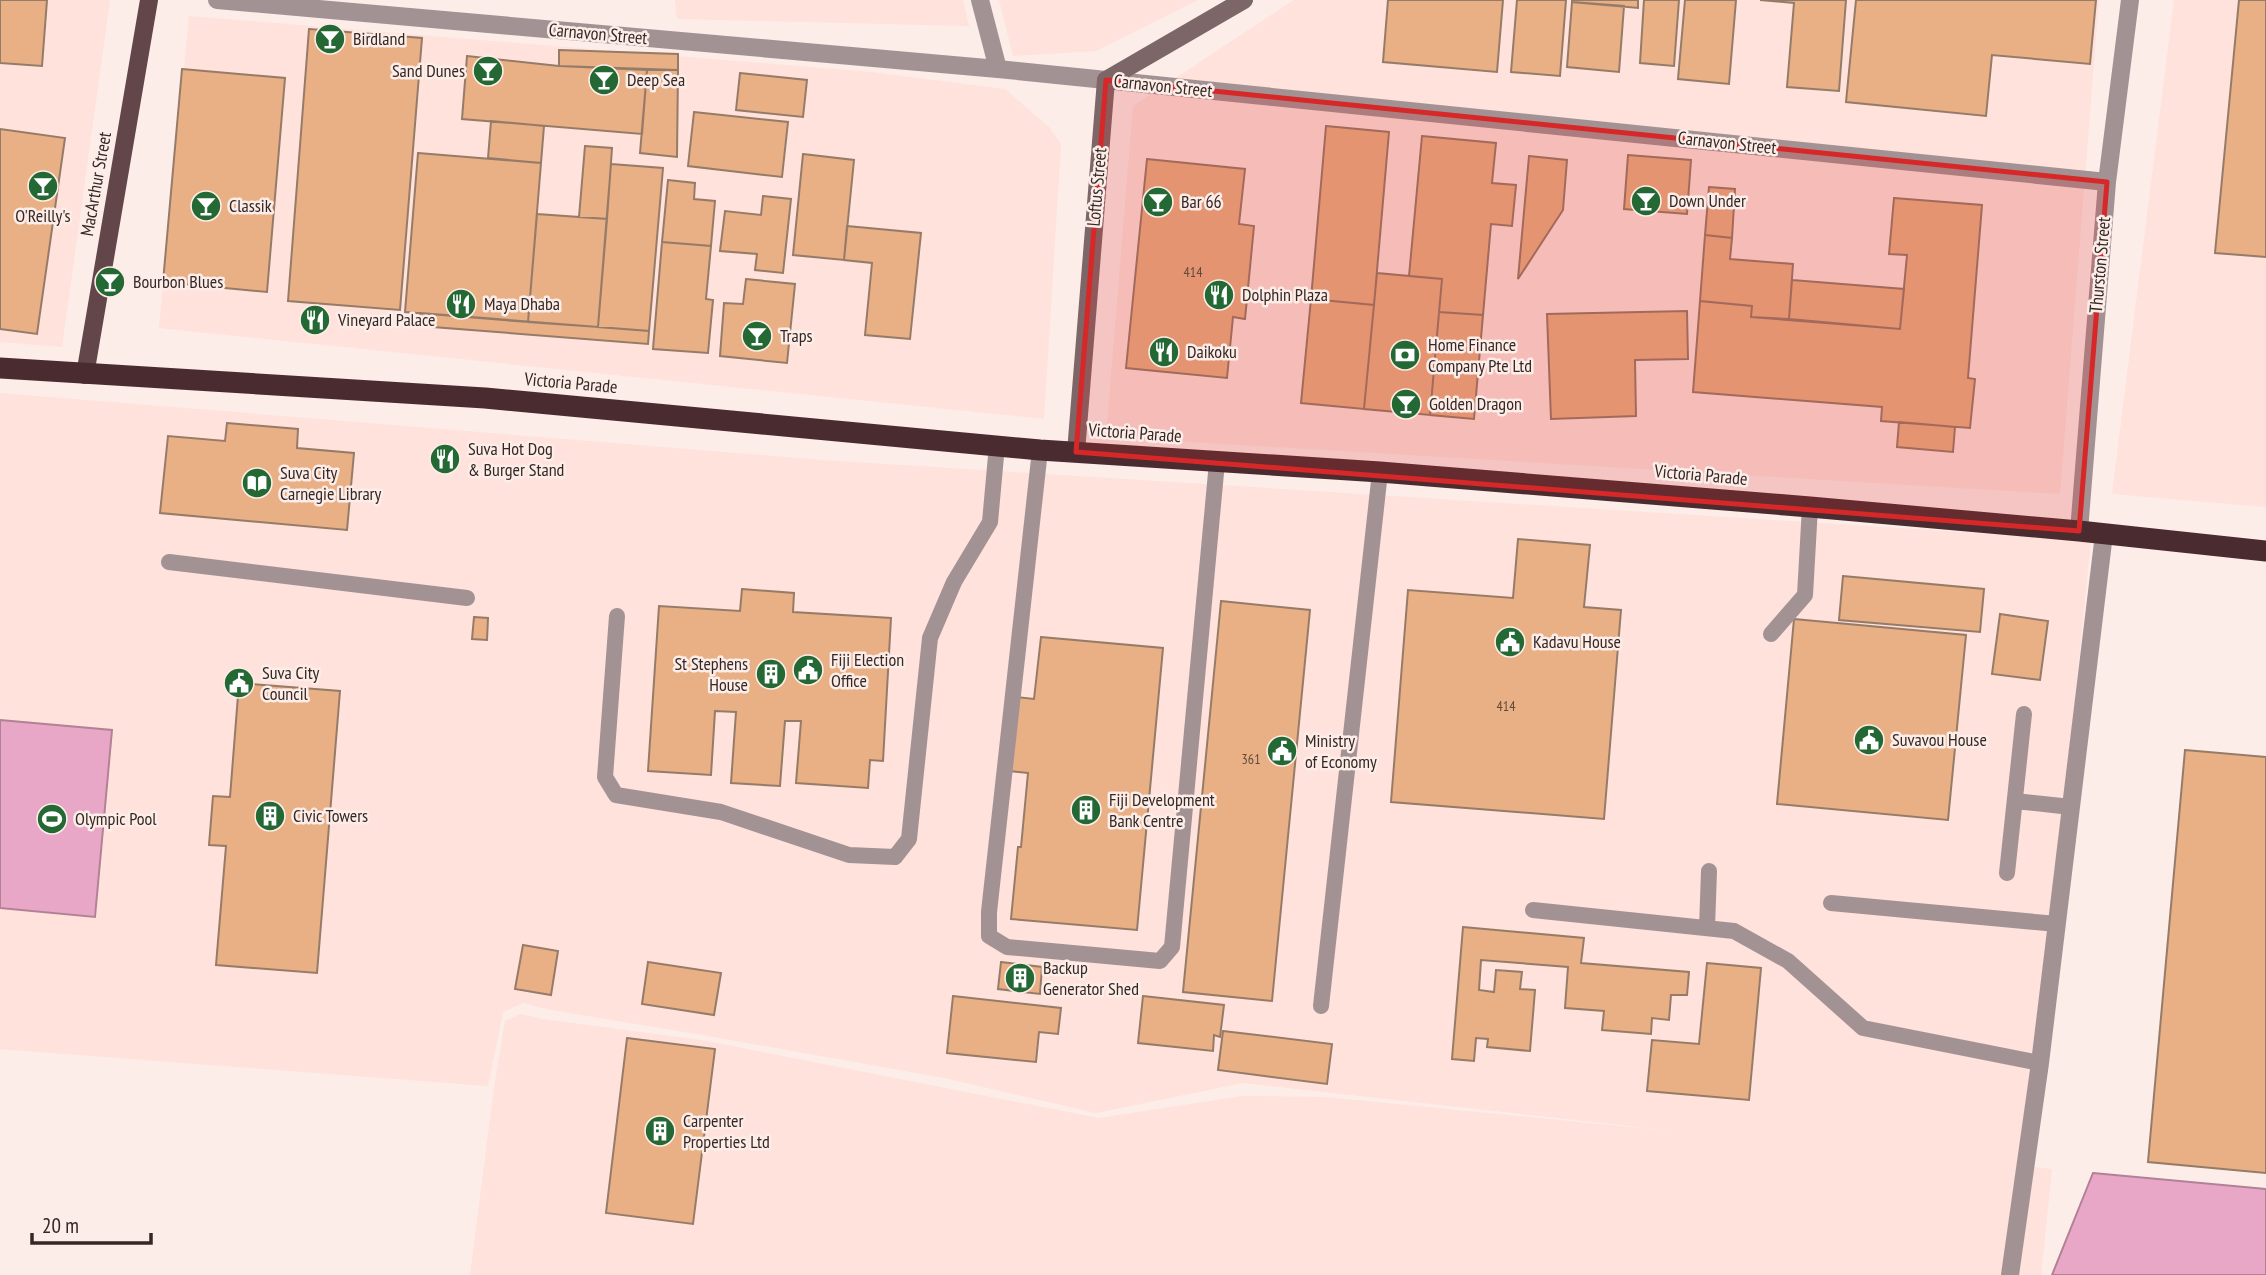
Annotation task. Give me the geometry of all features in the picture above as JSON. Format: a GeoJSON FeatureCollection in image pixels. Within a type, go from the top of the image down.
{"type":"FeatureCollection","features":[{"type":"Feature","properties":{"kind":"highway","name":"Victoria Parade"},"geometry":{"type":"LineString","coordinates":[[0,368],[485,398],[1040,450],[1380,472],[1810,507],[2266,551]]}},
{"type":"Feature","properties":{"kind":"main road","name":"MacArthur Street"},"geometry":{"type":"LineString","coordinates":[[85,374],[149,0]]}},
{"type":"Feature","properties":{"kind":"street","name":"Carnavon Street"},"geometry":{"type":"LineString","coordinates":[[217,0],[998,69],[2107,182]]}},
{"type":"Feature","properties":{"kind":"street"},"geometry":{"type":"LineString","coordinates":[[980,0],[998,69]]}},
{"type":"Feature","properties":{"kind":"street"},"geometry":{"type":"LineString","coordinates":[[1106,80],[1244,0]]}},
{"type":"Feature","properties":{"kind":"street","name":"Thurston Street"},"geometry":{"type":"LineString","coordinates":[[2079,531],[2107,182],[2130,0]]}},
{"type":"Feature","properties":{"kind":"street","name":"Loftus Street"},"geometry":{"type":"LineString","coordinates":[[1076,452],[1106,80]]}},
{"type":"Feature","properties":{"kind":"street"},"geometry":{"type":"LineString","coordinates":[[2010,1275],[2040,1063],[2104,534]]}},
{"type":"Feature","properties":{"kind":"lane"},"geometry":{"type":"LineString","coordinates":[[617,616],[605,777],[616,795],[721,812],[849,855],[895,857],[909,838],[930,638],[954,582],[990,522],[997,446]]}},
{"type":"Feature","properties":{"kind":"lane"},"geometry":{"type":"LineString","coordinates":[[1040,450],[989,912],[989,936],[1007,947],[1151,961],[1160,961],[1172,947],[1217,462]]}},
{"type":"Feature","properties":{"kind":"lane"},"geometry":{"type":"LineString","coordinates":[[1321,1006],[1380,472]]}},
{"type":"Feature","properties":{"kind":"lane"},"geometry":{"type":"LineString","coordinates":[[1771,634],[1805,595],[1810,507]]}},
{"type":"Feature","properties":{"kind":"lane"},"geometry":{"type":"LineString","coordinates":[[169,562],[467,598]]}},
{"type":"Feature","properties":{"kind":"lane"},"geometry":{"type":"LineString","coordinates":[[2007,873],[2024,714]]}},
{"type":"Feature","properties":{"kind":"lane"},"geometry":{"type":"LineString","coordinates":[[2015,801],[2071,807]]}},
{"type":"Feature","properties":{"kind":"lane"},"geometry":{"type":"LineString","coordinates":[[1707,928],[1709,871]]}},
{"type":"Feature","properties":{"kind":"lane"},"geometry":{"type":"LineString","coordinates":[[1831,903],[2057,924]]}},
{"type":"Feature","properties":{"kind":"lane"},"geometry":{"type":"LineString","coordinates":[[1533,910],[1734,931],[1788,961],[1863,1028],[2040,1063]]}},
{"type":"Feature","properties":{"kind":"highlighted area"},"geometry":{"type":"Polygon","coordinates":[[[1106,80],[2107,182],[2079,531],[1076,452],[1106,80]]]}},
{"type":"Feature","properties":{"kind":"shaded area"},"geometry":{"type":"Polygon","coordinates":[[[0,0],[110,0],[62,347],[0,342],[0,0]]]}},
{"type":"Feature","properties":{"kind":"shaded area"},"geometry":{"type":"Polygon","coordinates":[[[675,0],[963,0],[969,26],[677,19],[675,0]]]}},
{"type":"Feature","properties":{"kind":"shaded area"},"geometry":{"type":"Polygon","coordinates":[[[999,0],[1198,0],[1096,51],[1013,56],[999,0]]]}},
{"type":"Feature","properties":{"kind":"shaded area"},"geometry":{"type":"Polygon","coordinates":[[[1294,0],[2099,0],[2060,494],[1106,437],[1133,106],[1294,0]]]}},
{"type":"Feature","properties":{"kind":"shaded area"},"geometry":{"type":"Polygon","coordinates":[[[2174,0],[2266,0],[2266,507],[2112,494],[2174,0]]]}},
{"type":"Feature","properties":{"kind":"shaded area"},"geometry":{"type":"Polygon","coordinates":[[[189,16],[870,72],[1005,89],[1049,127],[1061,144],[1044,419],[159,328],[189,16]]]}},
{"type":"Feature","properties":{"kind":"shaded area"},"geometry":{"type":"Polygon","coordinates":[[[0,393],[822,460],[2091,540],[2028,1166],[2052,1169],[2041,1275],[470,1275],[505,1021],[521,1014],[701,1040],[1099,1118],[1242,1096],[1324,1097],[1682,1132],[1243,1083],[1096,1113],[944,1078],[523,1003],[503,1012],[488,1086],[0,1049],[0,393]]]}},
{"type":"Feature","properties":{"kind":"shaded area","name":"Olympic Pool"},"geometry":{"type":"Polygon","coordinates":[[[0,720],[112,730],[95,917],[0,908],[0,720]]]}},
{"type":"Feature","properties":{"kind":"shaded area"},"geometry":{"type":"Polygon","coordinates":[[[2093,1173],[2266,1189],[2266,1275],[2052,1275],[2093,1173]]]}},
{"type":"Feature","properties":{"kind":"building"},"geometry":{"type":"Polygon","coordinates":[[[0,0],[47,0],[42,66],[0,63],[0,0]]]}},
{"type":"Feature","properties":{"kind":"building"},"geometry":{"type":"Polygon","coordinates":[[[1388,0],[1503,0],[1497,72],[1383,62],[1388,0]]]}},
{"type":"Feature","properties":{"kind":"building"},"geometry":{"type":"Polygon","coordinates":[[[1517,0],[1566,0],[1560,76],[1511,72],[1517,0]]]}},
{"type":"Feature","properties":{"kind":"building"},"geometry":{"type":"Polygon","coordinates":[[[1638,0],[1638,8],[1572,2],[1638,0]]]}},
{"type":"Feature","properties":{"kind":"building"},"geometry":{"type":"Polygon","coordinates":[[[1644,0],[1679,0],[1674,66],[1640,63],[1644,0]]]}},
{"type":"Feature","properties":{"kind":"building"},"geometry":{"type":"Polygon","coordinates":[[[1685,0],[1736,0],[1729,84],[1678,79],[1685,0]]]}},
{"type":"Feature","properties":{"kind":"building"},"geometry":{"type":"Polygon","coordinates":[[[1760,0],[1846,0],[1839,91],[1787,87],[1794,3],[1760,0]]]}},
{"type":"Feature","properties":{"kind":"building"},"geometry":{"type":"Polygon","coordinates":[[[1856,0],[2096,0],[2090,64],[1992,55],[1986,116],[1846,102],[1856,0]]]}},
{"type":"Feature","properties":{"kind":"building"},"geometry":{"type":"Polygon","coordinates":[[[2239,0],[2266,0],[2266,257],[2215,253],[2239,0]]]}},
{"type":"Feature","properties":{"kind":"building"},"geometry":{"type":"Polygon","coordinates":[[[1572,2],[1624,6],[1619,72],[1567,67],[1572,2]]]}},
{"type":"Feature","properties":{"kind":"building"},"geometry":{"type":"Polygon","coordinates":[[[309,29],[422,38],[400,310],[288,301],[309,29]]]}},
{"type":"Feature","properties":{"kind":"building"},"geometry":{"type":"Polygon","coordinates":[[[559,50],[678,54],[678,70],[559,66],[559,50]]]}},
{"type":"Feature","properties":{"kind":"building"},"geometry":{"type":"Polygon","coordinates":[[[467,56],[559,66],[647,70],[642,134],[462,119],[467,56]]]}},
{"type":"Feature","properties":{"kind":"building"},"geometry":{"type":"Polygon","coordinates":[[[182,69],[285,78],[267,292],[163,282],[182,69]]]}},
{"type":"Feature","properties":{"kind":"building"},"geometry":{"type":"Polygon","coordinates":[[[647,70],[678,70],[677,157],[640,153],[647,70]]]}},
{"type":"Feature","properties":{"kind":"building"},"geometry":{"type":"Polygon","coordinates":[[[740,73],[807,80],[803,117],[736,110],[740,73]]]}},
{"type":"Feature","properties":{"kind":"building"},"geometry":{"type":"Polygon","coordinates":[[[694,112],[788,122],[782,177],[688,166],[694,112]]]}},
{"type":"Feature","properties":{"kind":"building"},"geometry":{"type":"Polygon","coordinates":[[[491,121],[544,126],[541,163],[488,158],[491,121]]]}},
{"type":"Feature","properties":{"kind":"building"},"geometry":{"type":"Polygon","coordinates":[[[1326,126],[1389,132],[1374,305],[1311,299],[1326,126]]]}},
{"type":"Feature","properties":{"kind":"building"},"geometry":{"type":"Polygon","coordinates":[[[0,129],[65,138],[37,334],[0,329],[0,129]]]}},
{"type":"Feature","properties":{"kind":"building"},"geometry":{"type":"Polygon","coordinates":[[[1422,136],[1496,143],[1492,183],[1516,185],[1512,226],[1491,224],[1483,315],[1439,312],[1442,279],[1409,276],[1422,136]]]}},
{"type":"Feature","properties":{"kind":"building"},"geometry":{"type":"Polygon","coordinates":[[[585,146],[612,148],[607,219],[579,217],[585,146]]]}},
{"type":"Feature","properties":{"kind":"building"},"geometry":{"type":"Polygon","coordinates":[[[418,153],[541,163],[528,322],[405,312],[418,153]]]}},
{"type":"Feature","properties":{"kind":"building"},"geometry":{"type":"Polygon","coordinates":[[[803,154],[854,160],[844,260],[793,255],[803,154]]]}},
{"type":"Feature","properties":{"kind":"building"},"geometry":{"type":"Polygon","coordinates":[[[1628,155],[1691,160],[1687,214],[1624,209],[1628,155]]]}},
{"type":"Feature","properties":{"kind":"building"},"geometry":{"type":"Polygon","coordinates":[[[1529,156],[1567,160],[1563,210],[1518,279],[1529,156]]]}},
{"type":"Feature","properties":{"kind":"building"},"geometry":{"type":"Polygon","coordinates":[[[1147,159],[1245,169],[1239,224],[1254,226],[1245,319],[1233,317],[1227,378],[1126,368],[1147,159]]]}},
{"type":"Feature","properties":{"kind":"building"},"geometry":{"type":"Polygon","coordinates":[[[611,164],[663,168],[649,331],[598,327],[611,164]]]}},
{"type":"Feature","properties":{"kind":"building"},"geometry":{"type":"Polygon","coordinates":[[[668,180],[695,183],[694,199],[715,201],[711,246],[662,242],[668,180]]]}},
{"type":"Feature","properties":{"kind":"building"},"geometry":{"type":"Polygon","coordinates":[[[1709,187],[1735,189],[1732,238],[1705,235],[1709,187]]]}},
{"type":"Feature","properties":{"kind":"building"},"geometry":{"type":"Polygon","coordinates":[[[763,196],[791,199],[783,273],[755,270],[757,254],[720,251],[725,211],[761,215],[763,196]]]}},
{"type":"Feature","properties":{"kind":"building"},"geometry":{"type":"Polygon","coordinates":[[[1894,198],[1982,205],[1968,378],[1975,379],[1970,428],[1881,421],[1882,407],[1693,392],[1700,301],[1752,306],[1751,317],[1900,329],[1907,255],[1889,254],[1894,198]]]}},
{"type":"Feature","properties":{"kind":"building"},"geometry":{"type":"Polygon","coordinates":[[[537,214],[607,219],[598,327],[528,322],[537,214]]]}},
{"type":"Feature","properties":{"kind":"building"},"geometry":{"type":"Polygon","coordinates":[[[847,226],[921,233],[910,339],[865,335],[872,263],[844,260],[847,226]]]}},
{"type":"Feature","properties":{"kind":"building"},"geometry":{"type":"Polygon","coordinates":[[[1705,235],[1732,238],[1730,259],[1793,264],[1789,319],[1751,317],[1752,306],[1700,301],[1705,235]]]}},
{"type":"Feature","properties":{"kind":"building"},"geometry":{"type":"Polygon","coordinates":[[[662,242],[711,246],[706,299],[713,300],[708,353],[653,349],[662,242]]]}},
{"type":"Feature","properties":{"kind":"building"},"geometry":{"type":"Polygon","coordinates":[[[1377,273],[1442,279],[1430,415],[1364,409],[1377,273]]]}},
{"type":"Feature","properties":{"kind":"building"},"geometry":{"type":"Polygon","coordinates":[[[746,279],[795,284],[787,363],[720,356],[724,303],[743,304],[746,279]]]}},
{"type":"Feature","properties":{"kind":"building"},"geometry":{"type":"Polygon","coordinates":[[[1792,280],[1904,289],[1900,329],[1789,319],[1792,280]]]}},
{"type":"Feature","properties":{"kind":"building"},"geometry":{"type":"Polygon","coordinates":[[[1311,299],[1374,305],[1364,409],[1301,403],[1311,299]]]}},
{"type":"Feature","properties":{"kind":"building"},"geometry":{"type":"Polygon","coordinates":[[[1687,311],[1688,359],[1635,360],[1636,416],[1551,419],[1547,314],[1687,311]]]}},
{"type":"Feature","properties":{"kind":"building"},"geometry":{"type":"Polygon","coordinates":[[[1439,312],[1483,315],[1474,419],[1430,415],[1439,312]]]}},
{"type":"Feature","properties":{"kind":"building"},"geometry":{"type":"Polygon","coordinates":[[[420,313],[649,331],[648,344],[420,326],[420,313]]]}},
{"type":"Feature","properties":{"kind":"building"},"geometry":{"type":"Polygon","coordinates":[[[1899,422],[1955,427],[1953,452],[1897,447],[1899,422]]]}},
{"type":"Feature","properties":{"kind":"building","name":"Suva City Carnegie Library"},"geometry":{"type":"Polygon","coordinates":[[[227,423],[298,429],[297,448],[354,453],[347,530],[160,513],[168,436],[225,441],[227,423]]]}},
{"type":"Feature","properties":{"kind":"building"},"geometry":{"type":"Polygon","coordinates":[[[1518,539],[1590,545],[1584,607],[1621,610],[1604,819],[1391,802],[1408,590],[1513,598],[1518,539]]]}},
{"type":"Feature","properties":{"kind":"building"},"geometry":{"type":"Polygon","coordinates":[[[1843,576],[1984,589],[1980,632],[1839,620],[1843,576]]]}},
{"type":"Feature","properties":{"kind":"building","name":"St Stephens House"},"geometry":{"type":"Polygon","coordinates":[[[742,589],[794,593],[793,612],[891,618],[883,761],[870,760],[868,788],[796,783],[801,721],[785,721],[780,786],[731,783],[736,712],[715,711],[711,775],[648,771],[659,606],[740,611],[742,589]]]}},
{"type":"Feature","properties":{"kind":"building"},"geometry":{"type":"Polygon","coordinates":[[[1221,601],[1310,610],[1272,1001],[1183,992],[1221,601]]]}},
{"type":"Feature","properties":{"kind":"building"},"geometry":{"type":"Polygon","coordinates":[[[2000,614],[2048,621],[2040,680],[1992,674],[2000,614]]]}},
{"type":"Feature","properties":{"kind":"building"},"geometry":{"type":"Polygon","coordinates":[[[474,617],[488,618],[487,640],[472,639],[474,617]]]}},
{"type":"Feature","properties":{"kind":"building","name":"Suvavou House"},"geometry":{"type":"Polygon","coordinates":[[[1794,619],[1966,635],[1948,820],[1777,804],[1794,619]]]}},
{"type":"Feature","properties":{"kind":"building","name":"Fiji Development Bank Centre"},"geometry":{"type":"Polygon","coordinates":[[[1041,637],[1163,648],[1137,930],[1011,919],[1028,773],[1010,771],[1016,697],[1034,699],[1041,637]]]}},
{"type":"Feature","properties":{"kind":"building","name":"Civic Towers"},"geometry":{"type":"Polygon","coordinates":[[[239,683],[340,691],[317,973],[216,965],[226,846],[209,845],[213,796],[230,797],[239,683]]]}},
{"type":"Feature","properties":{"kind":"building"},"geometry":{"type":"Polygon","coordinates":[[[2185,750],[2266,757],[2266,1173],[2148,1162],[2185,750]]]}},
{"type":"Feature","properties":{"kind":"building"},"geometry":{"type":"Polygon","coordinates":[[[1463,927],[1584,938],[1581,963],[1689,972],[1687,995],[1671,995],[1669,1020],[1652,1018],[1651,1034],[1602,1030],[1604,1011],[1565,1008],[1568,967],[1481,960],[1479,990],[1494,992],[1496,970],[1522,972],[1520,989],[1535,990],[1530,1051],[1487,1047],[1488,1039],[1476,1038],[1474,1061],[1452,1059],[1463,927]]]}},
{"type":"Feature","properties":{"kind":"building"},"geometry":{"type":"Polygon","coordinates":[[[523,945],[558,951],[551,995],[515,989],[523,945]]]}},
{"type":"Feature","properties":{"kind":"building"},"geometry":{"type":"Polygon","coordinates":[[[648,962],[721,973],[714,1015],[642,1004],[648,962]]]}},
{"type":"Feature","properties":{"kind":"building","name":"Backup Generator Shed"},"geometry":{"type":"Polygon","coordinates":[[[1001,962],[1042,967],[1040,994],[998,989],[1001,962]]]}},
{"type":"Feature","properties":{"kind":"building"},"geometry":{"type":"Polygon","coordinates":[[[1707,963],[1761,968],[1749,1100],[1647,1091],[1652,1040],[1699,1044],[1707,963]]]}},
{"type":"Feature","properties":{"kind":"building"},"geometry":{"type":"Polygon","coordinates":[[[953,996],[1061,1008],[1058,1034],[1039,1032],[1036,1062],[947,1053],[953,996]]]}},
{"type":"Feature","properties":{"kind":"building"},"geometry":{"type":"Polygon","coordinates":[[[1143,996],[1224,1005],[1220,1037],[1214,1035],[1213,1051],[1138,1043],[1143,996]]]}},
{"type":"Feature","properties":{"kind":"building"},"geometry":{"type":"Polygon","coordinates":[[[1223,1031],[1332,1044],[1327,1084],[1218,1070],[1223,1031]]]}},
{"type":"Feature","properties":{"kind":"building","name":"Carpenter Properties Ltd"},"geometry":{"type":"Polygon","coordinates":[[[627,1038],[715,1049],[693,1224],[606,1213],[627,1038]]]}},
{"type":"Feature","properties":{"kind":"place","name":"Birdland"},"geometry":{"type":"Point","coordinates":[330,39]}},
{"type":"Feature","properties":{"kind":"place","name":"Sand Dunes"},"geometry":{"type":"Point","coordinates":[488,71]}},
{"type":"Feature","properties":{"kind":"place","name":"Deep Sea"},"geometry":{"type":"Point","coordinates":[604,80]}},
{"type":"Feature","properties":{"kind":"place","name":"O'Reilly's"},"geometry":{"type":"Point","coordinates":[43,186]}},
{"type":"Feature","properties":{"kind":"place","name":"Down Under"},"geometry":{"type":"Point","coordinates":[1646,201]}},
{"type":"Feature","properties":{"kind":"place","name":"Bar 66"},"geometry":{"type":"Point","coordinates":[1158,202]}},
{"type":"Feature","properties":{"kind":"place","name":"Classik"},"geometry":{"type":"Point","coordinates":[206,206]}},
{"type":"Feature","properties":{"kind":"place","name":"Bourbon Blues"},"geometry":{"type":"Point","coordinates":[110,282]}},
{"type":"Feature","properties":{"kind":"place","name":"Dolphin Plaza"},"geometry":{"type":"Point","coordinates":[1219,295]}},
{"type":"Feature","properties":{"kind":"place","name":"Maya Dhaba"},"geometry":{"type":"Point","coordinates":[461,304]}},
{"type":"Feature","properties":{"kind":"place","name":"Vineyard Palace"},"geometry":{"type":"Point","coordinates":[315,320]}},
{"type":"Feature","properties":{"kind":"place","name":"Traps"},"geometry":{"type":"Point","coordinates":[757,336]}},
{"type":"Feature","properties":{"kind":"place","name":"Daikoku"},"geometry":{"type":"Point","coordinates":[1164,352]}},
{"type":"Feature","properties":{"kind":"place","name":"Home Finance Company Pte Ltd"},"geometry":{"type":"Point","coordinates":[1405,355]}},
{"type":"Feature","properties":{"kind":"place","name":"Golden Dragon"},"geometry":{"type":"Point","coordinates":[1406,404]}},
{"type":"Feature","properties":{"kind":"place","name":"Suva Hot Dog & Burger Stand"},"geometry":{"type":"Point","coordinates":[445,459]}},
{"type":"Feature","properties":{"kind":"place","name":"Suva City Carnegie Library"},"geometry":{"type":"Point","coordinates":[257,483]}},
{"type":"Feature","properties":{"kind":"place","name":"Kadavu House"},"geometry":{"type":"Point","coordinates":[1510,642]}},
{"type":"Feature","properties":{"kind":"place","name":"Fiji Election Office"},"geometry":{"type":"Point","coordinates":[808,670]}},
{"type":"Feature","properties":{"kind":"place","name":"St Stephens House"},"geometry":{"type":"Point","coordinates":[771,674]}},
{"type":"Feature","properties":{"kind":"place","name":"Suva City Council"},"geometry":{"type":"Point","coordinates":[239,683]}},
{"type":"Feature","properties":{"kind":"place","name":"Suvavou House"},"geometry":{"type":"Point","coordinates":[1869,740]}},
{"type":"Feature","properties":{"kind":"place","name":"Ministry of Economy"},"geometry":{"type":"Point","coordinates":[1282,751]}},
{"type":"Feature","properties":{"kind":"place","name":"Fiji Development Bank Centre"},"geometry":{"type":"Point","coordinates":[1086,810]}},
{"type":"Feature","properties":{"kind":"place","name":"Civic Towers"},"geometry":{"type":"Point","coordinates":[270,816]}},
{"type":"Feature","properties":{"kind":"place","name":"Olympic Pool"},"geometry":{"type":"Point","coordinates":[52,819]}},
{"type":"Feature","properties":{"kind":"place","name":"Backup Generator Shed"},"geometry":{"type":"Point","coordinates":[1020,978]}},
{"type":"Feature","properties":{"kind":"place","name":"Carpenter Properties Ltd"},"geometry":{"type":"Point","coordinates":[660,1131]}}]}
